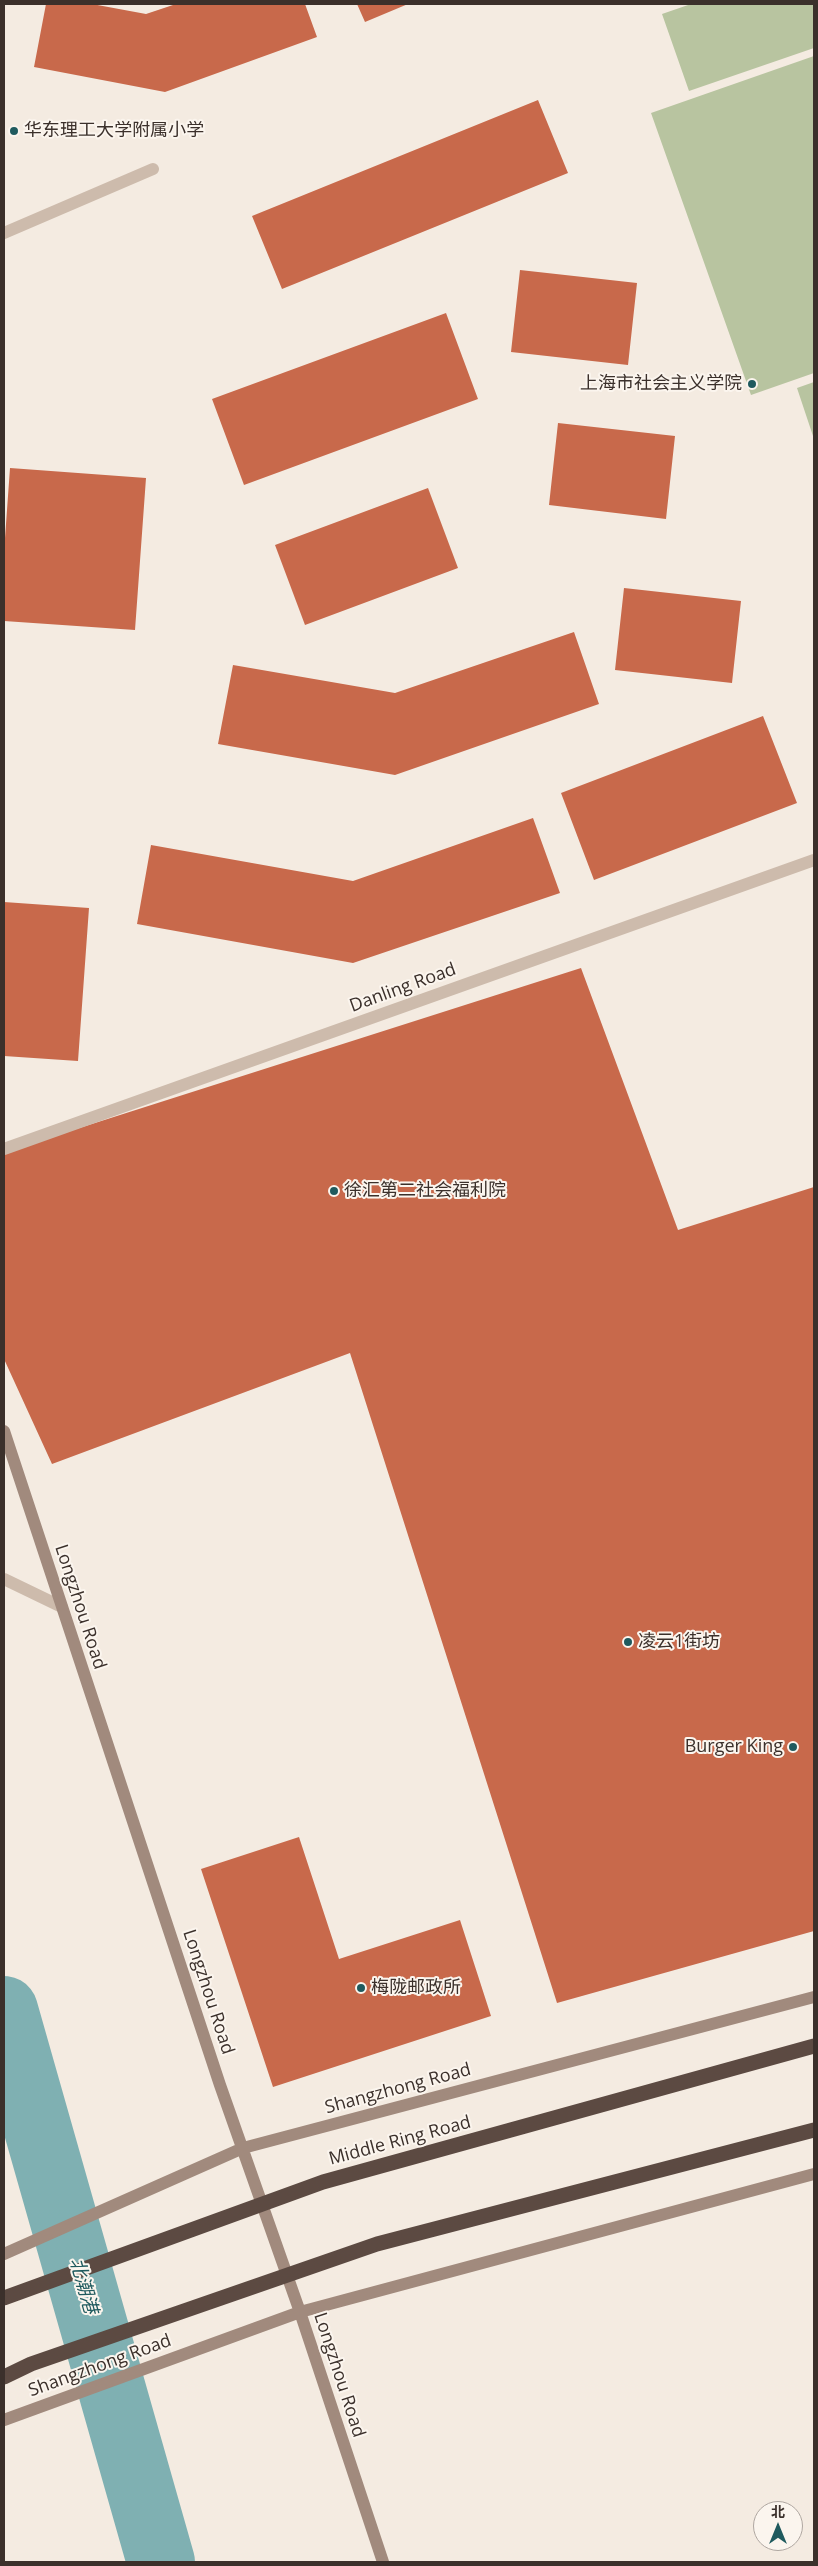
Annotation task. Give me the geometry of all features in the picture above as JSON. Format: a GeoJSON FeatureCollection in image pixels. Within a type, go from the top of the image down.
{"type":"FeatureCollection","features":[{"type":"Feature","properties":{"kind":"highway","name":"Middle Ring Road"},"geometry":{"type":"LineString","coordinates":[[4,2298],[323,2182],[814,2046]]}},
{"type":"Feature","properties":{"kind":"highway"},"geometry":{"type":"LineString","coordinates":[[4,2377],[31,2364],[377,2244],[814,2130]]}},
{"type":"Feature","properties":{"kind":"main road","name":"Longzhou Road"},"geometry":{"type":"LineString","coordinates":[[4,1431],[383,2562]]}},
{"type":"Feature","properties":{"kind":"main road","name":"Shangzhong Road"},"geometry":{"type":"LineString","coordinates":[[4,2254],[243,2148],[814,1997]]}},
{"type":"Feature","properties":{"kind":"main road","name":"Shangzhong Road"},"geometry":{"type":"LineString","coordinates":[[4,2420],[300,2312],[814,2174]]}},
{"type":"Feature","properties":{"kind":"street"},"geometry":{"type":"LineString","coordinates":[[4,233],[154,169]]}},
{"type":"Feature","properties":{"kind":"street","name":"Danling Road"},"geometry":{"type":"LineString","coordinates":[[4,1149],[814,860]]}},
{"type":"Feature","properties":{"kind":"street"},"geometry":{"type":"LineString","coordinates":[[4,1579],[62,1607]]}},
{"type":"Feature","properties":{"kind":"green space"},"geometry":{"type":"Polygon","coordinates":[[[691,4],[814,4],[814,48],[689,91],[662,14],[691,4]]]}},
{"type":"Feature","properties":{"kind":"green space"},"geometry":{"type":"Polygon","coordinates":[[[814,56],[814,373],[751,395],[651,113],[814,56]]]}},
{"type":"Feature","properties":{"kind":"green space"},"geometry":{"type":"Polygon","coordinates":[[[814,382],[814,439],[797,388],[814,382]]]}},
{"type":"Feature","properties":{"kind":"building"},"geometry":{"type":"Polygon","coordinates":[[[46,4],[92,4],[146,14],[176,4],[305,4],[317,37],[165,92],[34,67],[46,4]]]}},
{"type":"Feature","properties":{"kind":"building"},"geometry":{"type":"Polygon","coordinates":[[[357,4],[408,4],[365,22],[357,4]]]}},
{"type":"Feature","properties":{"kind":"building"},"geometry":{"type":"Polygon","coordinates":[[[538,100],[568,173],[282,289],[252,216],[538,100]]]}},
{"type":"Feature","properties":{"kind":"building"},"geometry":{"type":"Polygon","coordinates":[[[520,270],[637,283],[628,365],[511,352],[520,270]]]}},
{"type":"Feature","properties":{"kind":"building"},"geometry":{"type":"Polygon","coordinates":[[[446,313],[478,399],[244,485],[212,399],[446,313]]]}},
{"type":"Feature","properties":{"kind":"building"},"geometry":{"type":"Polygon","coordinates":[[[558,423],[675,436],[666,519],[549,505],[558,423]]]}},
{"type":"Feature","properties":{"kind":"building"},"geometry":{"type":"Polygon","coordinates":[[[10,468],[146,478],[135,630],[4,621],[4,552],[10,468]]]}},
{"type":"Feature","properties":{"kind":"building"},"geometry":{"type":"Polygon","coordinates":[[[428,488],[458,568],[305,625],[275,545],[428,488]]]}},
{"type":"Feature","properties":{"kind":"building"},"geometry":{"type":"Polygon","coordinates":[[[624,588],[741,601],[732,683],[615,670],[624,588]]]}},
{"type":"Feature","properties":{"kind":"building"},"geometry":{"type":"Polygon","coordinates":[[[574,632],[599,704],[395,775],[218,744],[233,665],[395,693],[574,632]]]}},
{"type":"Feature","properties":{"kind":"building"},"geometry":{"type":"Polygon","coordinates":[[[763,716],[797,803],[594,880],[561,793],[763,716]]]}},
{"type":"Feature","properties":{"kind":"building"},"geometry":{"type":"Polygon","coordinates":[[[533,818],[560,893],[353,963],[137,924],[151,845],[353,881],[533,818]]]}},
{"type":"Feature","properties":{"kind":"building"},"geometry":{"type":"Polygon","coordinates":[[[4,902],[89,908],[78,1061],[4,1056],[4,902]]]}},
{"type":"Feature","properties":{"kind":"building"},"geometry":{"type":"Polygon","coordinates":[[[581,968],[678,1230],[814,1187],[814,1931],[557,2003],[350,1353],[52,1464],[4,1359],[4,1152],[581,968]]]}},
{"type":"Feature","properties":{"kind":"building","name":"梅陇邮政所"},"geometry":{"type":"Polygon","coordinates":[[[299,1837],[339,1959],[460,1920],[491,2016],[273,2087],[201,1869],[299,1837]]]}},
{"type":"Feature","properties":{"kind":"waterway","name":"北潮港"},"geometry":{"type":"LineString","coordinates":[[4,2010],[161,2562]]}},
{"type":"Feature","properties":{"kind":"place","name":"华东理工大学附属小学"},"geometry":{"type":"Point","coordinates":[14,131]}},
{"type":"Feature","properties":{"kind":"place","name":"上海市社会主义学院"},"geometry":{"type":"Point","coordinates":[752,384]}},
{"type":"Feature","properties":{"kind":"place","name":"徐汇第二社会福利院"},"geometry":{"type":"Point","coordinates":[334,1191]}},
{"type":"Feature","properties":{"kind":"place","name":"凌云1街坊"},"geometry":{"type":"Point","coordinates":[628,1642]}},
{"type":"Feature","properties":{"kind":"place","name":"Burger King"},"geometry":{"type":"Point","coordinates":[793,1747]}},
{"type":"Feature","properties":{"kind":"place","name":"梅陇邮政所"},"geometry":{"type":"Point","coordinates":[361,1988]}}]}
